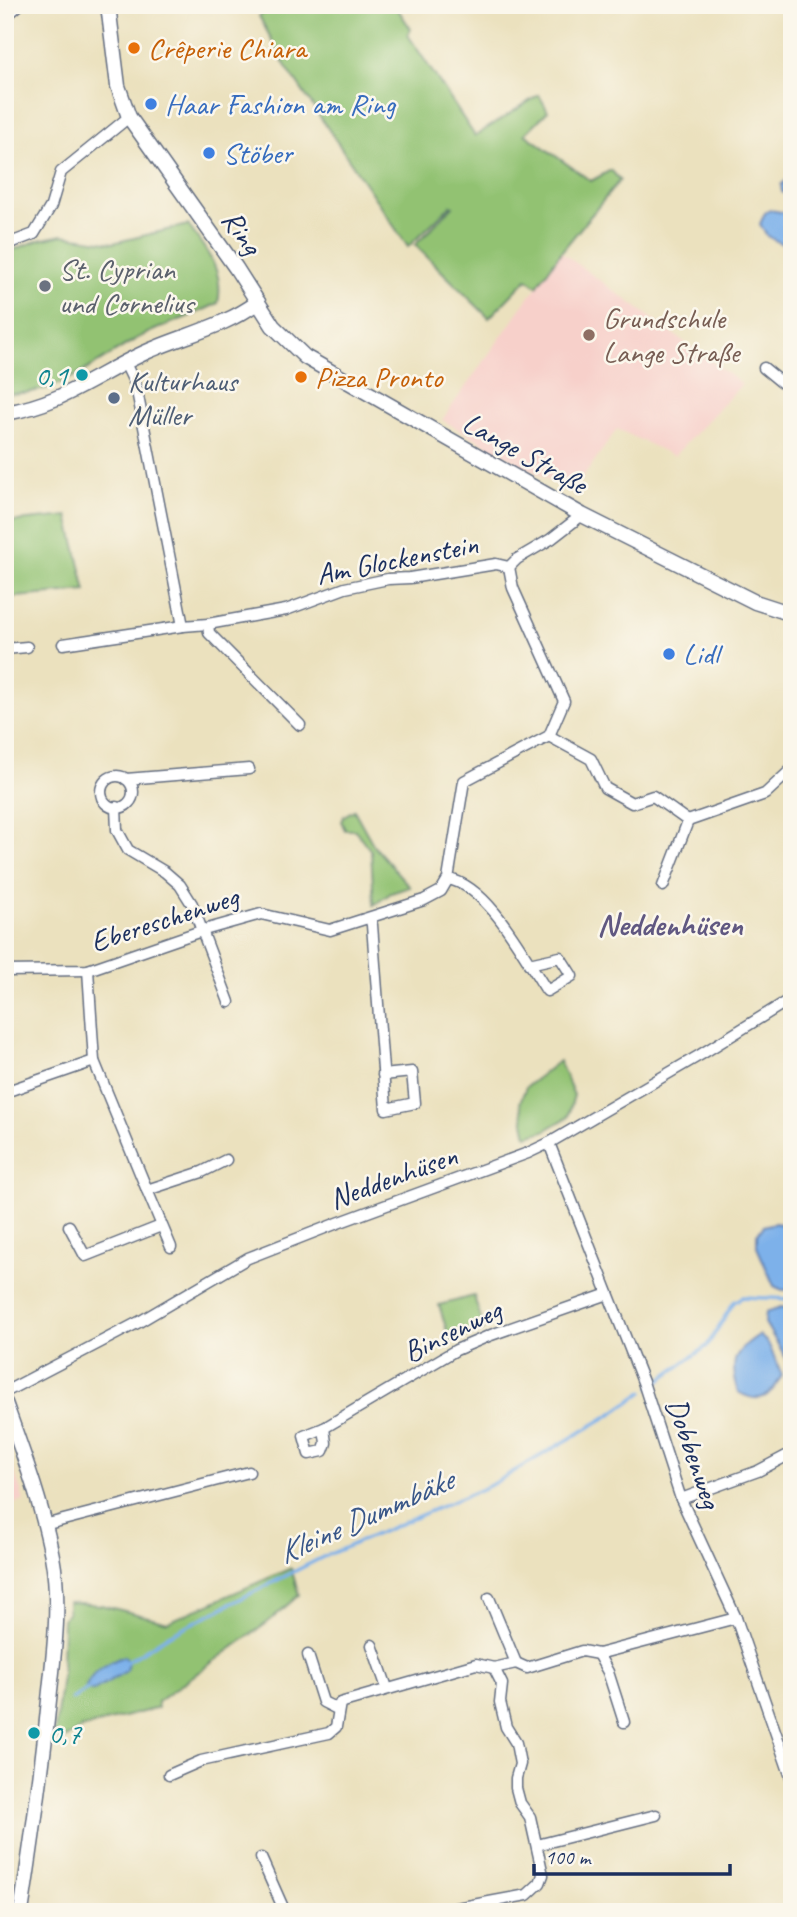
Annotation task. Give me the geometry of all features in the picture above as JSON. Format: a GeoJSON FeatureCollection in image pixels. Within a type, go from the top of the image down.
{"type":"FeatureCollection","features":[{"type":"Feature","properties":{"kind":"street"},"geometry":{"type":"LineString","coordinates":[[5,17],[19,5]]}},
{"type":"Feature","properties":{"kind":"street","name":"Ring"},"geometry":{"type":"LineString","coordinates":[[108,5],[118,86],[129,117],[258,302]]}},
{"type":"Feature","properties":{"kind":"street"},"geometry":{"type":"LineString","coordinates":[[5,245],[33,234],[51,205],[61,172],[129,117]]}},
{"type":"Feature","properties":{"kind":"street"},"geometry":{"type":"LineString","coordinates":[[5,413],[33,408],[60,398],[178,338],[242,314],[258,302]]}},
{"type":"Feature","properties":{"kind":"street","name":"Lange Straße"},"geometry":{"type":"LineString","coordinates":[[258,302],[277,331],[305,357],[323,369],[582,515],[755,602],[792,614]]}},
{"type":"Feature","properties":{"kind":"street"},"geometry":{"type":"LineString","coordinates":[[125,363],[136,387],[183,626]]}},
{"type":"Feature","properties":{"kind":"street"},"geometry":{"type":"LineString","coordinates":[[764,368],[792,391]]}},
{"type":"Feature","properties":{"kind":"street","name":"Am Glockenstein"},"geometry":{"type":"LineString","coordinates":[[63,644],[286,610],[345,588],[388,579],[496,564],[509,567],[582,515]]}},
{"type":"Feature","properties":{"kind":"street"},"geometry":{"type":"LineString","coordinates":[[509,567],[513,588],[564,701],[549,736],[464,781],[448,879],[462,882],[491,908],[528,964]]}},
{"type":"Feature","properties":{"kind":"street"},"geometry":{"type":"LineString","coordinates":[[208,624],[209,633],[300,725]]}},
{"type":"Feature","properties":{"kind":"street"},"geometry":{"type":"LineString","coordinates":[[5,649],[27,647]]}},
{"type":"Feature","properties":{"kind":"street"},"geometry":{"type":"LineString","coordinates":[[549,736],[591,759],[605,788],[632,803],[653,796],[688,821]]}},
{"type":"Feature","properties":{"kind":"street"},"geometry":{"type":"LineString","coordinates":[[126,779],[249,769]]}},
{"type":"Feature","properties":{"kind":"street"},"geometry":{"type":"LineString","coordinates":[[663,886],[688,821],[765,794],[792,769]]}},
{"type":"Feature","properties":{"kind":"street"},"geometry":{"type":"LineString","coordinates":[[121,776],[126,779],[132,786],[132,797],[126,805],[116,807],[106,804],[101,789],[110,777],[121,776]]}},
{"type":"Feature","properties":{"kind":"street"},"geometry":{"type":"LineString","coordinates":[[116,807],[119,838],[128,850],[180,885],[192,904],[229,1002]]}},
{"type":"Feature","properties":{"kind":"street","name":"Ebereschenweg"},"geometry":{"type":"LineString","coordinates":[[5,971],[88,970],[204,930],[261,914],[330,930],[441,891],[448,879]]}},
{"type":"Feature","properties":{"kind":"street"},"geometry":{"type":"LineString","coordinates":[[370,918],[383,1075]]}},
{"type":"Feature","properties":{"kind":"street"},"geometry":{"type":"LineString","coordinates":[[88,970],[93,1061],[171,1247]]}},
{"type":"Feature","properties":{"kind":"street","name":"Neddenhüsen"},"geometry":{"type":"LineString","coordinates":[[5,1392],[139,1322],[248,1258],[549,1143],[792,998]]}},
{"type":"Feature","properties":{"kind":"street"},"geometry":{"type":"LineString","coordinates":[[5,1092],[93,1061]]}},
{"type":"Feature","properties":{"kind":"street","name":"Dobbenweg"},"geometry":{"type":"LineString","coordinates":[[549,1143],[643,1382],[681,1499],[736,1618],[792,1779]]}},
{"type":"Feature","properties":{"kind":"street"},"geometry":{"type":"LineString","coordinates":[[147,1190],[202,1172],[226,1160]]}},
{"type":"Feature","properties":{"kind":"street"},"geometry":{"type":"LineString","coordinates":[[69,1226],[85,1256],[161,1226]]}},
{"type":"Feature","properties":{"kind":"street","name":"Binsenweg"},"geometry":{"type":"LineString","coordinates":[[324,1428],[456,1350],[608,1294]]}},
{"type":"Feature","properties":{"kind":"street"},"geometry":{"type":"LineString","coordinates":[[5,1403],[27,1465],[52,1556],[56,1616],[44,1750],[21,1912]]}},
{"type":"Feature","properties":{"kind":"street"},"geometry":{"type":"LineString","coordinates":[[681,1499],[758,1471],[792,1453]]}},
{"type":"Feature","properties":{"kind":"street"},"geometry":{"type":"LineString","coordinates":[[44,1525],[249,1472]]}},
{"type":"Feature","properties":{"kind":"street"},"geometry":{"type":"LineString","coordinates":[[489,1598],[516,1662],[527,1668],[582,1651],[598,1654],[736,1618]]}},
{"type":"Feature","properties":{"kind":"street"},"geometry":{"type":"LineString","coordinates":[[373,1645],[387,1688]]}},
{"type":"Feature","properties":{"kind":"street"},"geometry":{"type":"LineString","coordinates":[[598,1654],[608,1672],[624,1722]]}},
{"type":"Feature","properties":{"kind":"street"},"geometry":{"type":"LineString","coordinates":[[308,1655],[323,1702],[337,1709]]}},
{"type":"Feature","properties":{"kind":"street"},"geometry":{"type":"LineString","coordinates":[[169,1775],[201,1761],[329,1733],[337,1727],[337,1709],[340,1703],[476,1664],[494,1668],[516,1662]]}},
{"type":"Feature","properties":{"kind":"street"},"geometry":{"type":"LineString","coordinates":[[435,1912],[527,1895],[540,1883],[543,1875],[530,1817],[520,1803],[516,1788],[520,1764],[516,1743],[506,1727],[500,1702],[502,1684],[494,1668]]}},
{"type":"Feature","properties":{"kind":"street"},"geometry":{"type":"LineString","coordinates":[[537,1845],[656,1815]]}},
{"type":"Feature","properties":{"kind":"street"},"geometry":{"type":"LineString","coordinates":[[261,1858],[285,1912]]}},
{"type":"Feature","properties":{"kind":"shaded area","name":"Grundschule Lange Straße"},"geometry":{"type":"Polygon","coordinates":[[[561,252],[742,384],[674,456],[617,429],[572,493],[442,420],[561,252]]]}},
{"type":"Feature","properties":{"kind":"shaded area"},"geometry":{"type":"Polygon","coordinates":[[[5,1442],[24,1501],[5,1506],[5,1442]]]}},
{"type":"Feature","properties":{"kind":"green space"},"geometry":{"type":"Polygon","coordinates":[[[276,5],[395,5],[411,29],[408,35],[475,136],[539,95],[548,111],[525,134],[591,181],[611,170],[620,180],[537,286],[527,279],[489,318],[415,245],[453,206],[408,247],[285,65],[259,16],[276,5]]]}},
{"type":"Feature","properties":{"kind":"green space"},"geometry":{"type":"Polygon","coordinates":[[[188,225],[216,270],[219,280],[218,303],[138,338],[59,384],[24,393],[5,393],[5,253],[39,240],[62,235],[113,243],[188,225]]]}},
{"type":"Feature","properties":{"kind":"green space"},"geometry":{"type":"Polygon","coordinates":[[[68,516],[86,591],[5,598],[5,573],[12,571],[8,522],[68,516]]]}},
{"type":"Feature","properties":{"kind":"green space"},"geometry":{"type":"Polygon","coordinates":[[[354,810],[374,846],[410,887],[391,893],[374,905],[371,851],[355,830],[345,830],[341,821],[354,810]]]}},
{"type":"Feature","properties":{"kind":"green space"},"geometry":{"type":"Polygon","coordinates":[[[559,1061],[574,1095],[568,1117],[544,1131],[527,1136],[520,1102],[526,1087],[559,1061]]]}},
{"type":"Feature","properties":{"kind":"green space"},"geometry":{"type":"Polygon","coordinates":[[[474,1296],[484,1330],[450,1341],[439,1305],[474,1296]]]}},
{"type":"Feature","properties":{"kind":"green space"},"geometry":{"type":"Polygon","coordinates":[[[291,1568],[299,1595],[267,1623],[157,1702],[158,1708],[82,1728],[64,1739],[54,1739],[62,1675],[63,1619],[68,1611],[68,1602],[101,1605],[168,1622],[291,1568]]]}},
{"type":"Feature","properties":{"kind":"water"},"geometry":{"type":"Polygon","coordinates":[[[789,178],[792,179],[791,243],[784,245],[767,236],[760,224],[765,213],[770,210],[787,213],[790,198],[782,192],[781,185],[789,178]]]}},
{"type":"Feature","properties":{"kind":"water"},"geometry":{"type":"Polygon","coordinates":[[[781,1224],[792,1234],[792,1290],[782,1290],[774,1286],[757,1247],[757,1234],[764,1226],[781,1224]]]}},
{"type":"Feature","properties":{"kind":"water"},"geometry":{"type":"Polygon","coordinates":[[[781,1307],[792,1309],[792,1368],[765,1323],[766,1312],[781,1307]]]}},
{"type":"Feature","properties":{"kind":"water"},"geometry":{"type":"Polygon","coordinates":[[[759,1335],[768,1343],[782,1375],[774,1389],[764,1397],[753,1398],[738,1392],[734,1366],[738,1353],[759,1335]]]}},
{"type":"Feature","properties":{"kind":"water"},"geometry":{"type":"Polygon","coordinates":[[[124,1656],[128,1661],[126,1671],[92,1691],[86,1686],[97,1671],[124,1656]]]}},
{"type":"Feature","properties":{"kind":"waterway","name":"Kleine Dummbäke"},"geometry":{"type":"LineString","coordinates":[[650,1387],[707,1346],[734,1302],[743,1297],[792,1299]]}},
{"type":"Feature","properties":{"kind":"waterway","name":"Kleine Dummbäke"},"geometry":{"type":"LineString","coordinates":[[125,1663],[169,1635],[323,1557],[489,1486],[610,1415],[643,1392]]}},
{"type":"Feature","properties":{"kind":"waterway"},"geometry":{"type":"LineString","coordinates":[[72,1699],[89,1688]]}},
{"type":"Feature","properties":{"kind":"place","name":"Crêperie Chiara"},"geometry":{"type":"Point","coordinates":[134,48]}},
{"type":"Feature","properties":{"kind":"place","name":"Haar Fashion am Ring"},"geometry":{"type":"Point","coordinates":[151,104]}},
{"type":"Feature","properties":{"kind":"place","name":"Stöber"},"geometry":{"type":"Point","coordinates":[209,153]}},
{"type":"Feature","properties":{"kind":"place","name":"St. Cyprian und Cornelius"},"geometry":{"type":"Point","coordinates":[45,286]}},
{"type":"Feature","properties":{"kind":"place","name":"Grundschule Lange Straße"},"geometry":{"type":"Point","coordinates":[589,335]}},
{"type":"Feature","properties":{"kind":"place","name":"0,1"},"geometry":{"type":"Point","coordinates":[82,375]}},
{"type":"Feature","properties":{"kind":"place","name":"Pizza Pronto"},"geometry":{"type":"Point","coordinates":[301,377]}},
{"type":"Feature","properties":{"kind":"place","name":"Kulturhaus Müller"},"geometry":{"type":"Point","coordinates":[114,398]}},
{"type":"Feature","properties":{"kind":"place","name":"Lidl"},"geometry":{"type":"Point","coordinates":[669,654]}},
{"type":"Feature","properties":{"kind":"place","name":"0,7"},"geometry":{"type":"Point","coordinates":[34,1733]}},
{"type":"Feature","properties":{"kind":"district","name":"Neddenhüsen"},"geometry":{"type":"Point","coordinates":[670,924]}}]}
